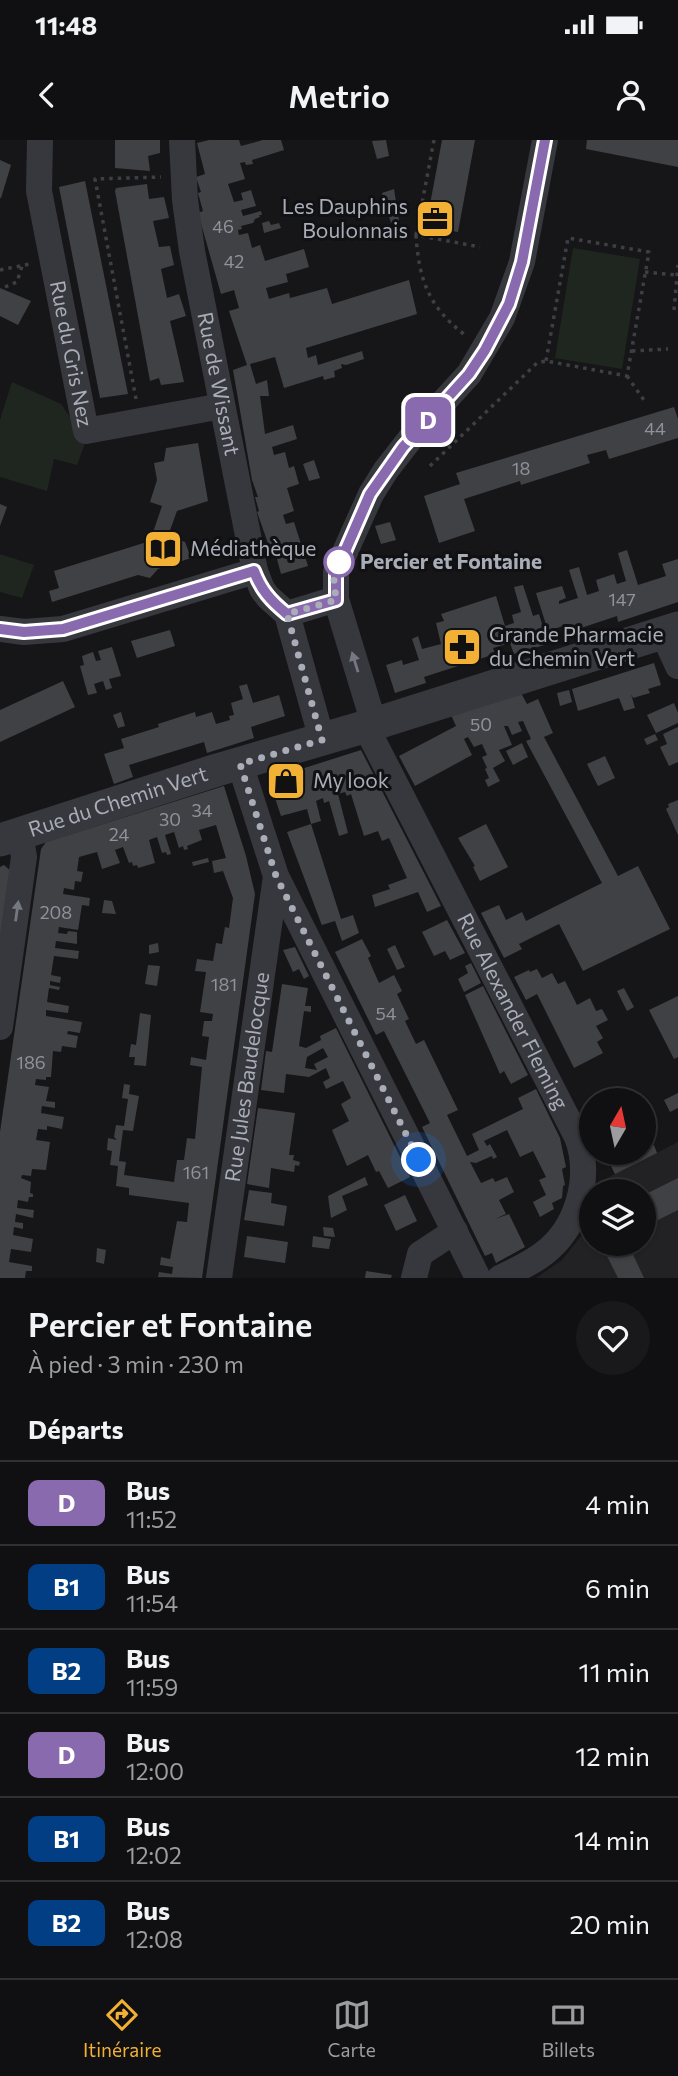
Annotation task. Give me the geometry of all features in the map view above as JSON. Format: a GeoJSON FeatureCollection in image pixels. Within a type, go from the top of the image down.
{"type":"FeatureCollection","features":[{"type":"Feature","properties":{"kind":"street","name":"Rue du Gris Nez"},"geometry":{"type":"LineString","coordinates":[[40,140],[39,191],[86,432],[222,406]]}},
{"type":"Feature","properties":{"kind":"street","name":"Rue de Wissant"},"geometry":{"type":"LineString","coordinates":[[182,140],[192,251],[254,571],[268,597],[287,614],[322,740]]}},
{"type":"Feature","properties":{"kind":"street"},"geometry":{"type":"LineString","coordinates":[[370,725],[336,600],[336,572],[370,494],[394,458],[462,383],[485,350],[509,304],[518,277],[545,140]]}},
{"type":"Feature","properties":{"kind":"street"},"geometry":{"type":"LineString","coordinates":[[0,629],[24,632],[63,629],[254,571]]}},
{"type":"Feature","properties":{"kind":"street"},"geometry":{"type":"LineString","coordinates":[[287,614],[336,600]]}},
{"type":"Feature","properties":{"kind":"street"},"geometry":{"type":"LineString","coordinates":[[670,630],[678,666]]}},
{"type":"Feature","properties":{"kind":"street","name":"Rue du Chemin Vert"},"geometry":{"type":"LineString","coordinates":[[10,837],[670,630]]}},
{"type":"Feature","properties":{"kind":"street","name":"Rue Alexander Fleming"},"geometry":{"type":"LineString","coordinates":[[370,725],[577,1137],[583,1156],[581,1192],[573,1215],[562,1234],[542,1255],[500,1278]]}},
{"type":"Feature","properties":{"kind":"street"},"geometry":{"type":"LineString","coordinates":[[240,764],[276,876],[478,1278]]}},
{"type":"Feature","properties":{"kind":"street"},"geometry":{"type":"LineString","coordinates":[[0,1027],[24,858],[10,837]]}},
{"type":"Feature","properties":{"kind":"street","name":"Rue Jules Baudelocque"},"geometry":{"type":"LineString","coordinates":[[219,1278],[276,876]]}},
{"type":"Feature","properties":{"kind":"street"},"geometry":{"type":"LineString","coordinates":[[414,1278],[421,1254],[455,1231]]}},
{"type":"Feature","properties":{"kind":"path"},"geometry":{"type":"LineString","coordinates":[[434,140],[416,235],[417,260],[426,293],[439,312],[462,334],[485,350]]}},
{"type":"Feature","properties":{"kind":"path"},"geometry":{"type":"LineString","coordinates":[[141,421],[95,179],[184,176]]}},
{"type":"Feature","properties":{"kind":"path"},"geometry":{"type":"LineString","coordinates":[[416,235],[480,247]]}},
{"type":"Feature","properties":{"kind":"path"},"geometry":{"type":"LineString","coordinates":[[546,361],[568,238],[649,252],[628,376],[646,402]]}},
{"type":"Feature","properties":{"kind":"path"},"geometry":{"type":"LineString","coordinates":[[0,270],[53,260]]}},
{"type":"Feature","properties":{"kind":"path"},"geometry":{"type":"LineString","coordinates":[[674,310],[678,265]]}},
{"type":"Feature","properties":{"kind":"path"},"geometry":{"type":"LineString","coordinates":[[5,287],[17,282],[22,266]]}},
{"type":"Feature","properties":{"kind":"path"},"geometry":{"type":"LineString","coordinates":[[645,272],[676,275]]}},
{"type":"Feature","properties":{"kind":"path"},"geometry":{"type":"LineString","coordinates":[[632,351],[668,349]]}},
{"type":"Feature","properties":{"kind":"path"},"geometry":{"type":"LineString","coordinates":[[430,466],[537,363],[546,361],[628,376]]}},
{"type":"Feature","properties":{"kind":"shaded area"},"geometry":{"type":"Polygon","coordinates":[[[573,248],[640,259],[622,369],[555,358],[573,248]]]}},
{"type":"Feature","properties":{"kind":"shaded area"},"geometry":{"type":"Polygon","coordinates":[[[12,382],[61,404],[86,440],[77,465],[54,459],[47,491],[0,477],[0,420],[12,382]]]}},
{"type":"Feature","properties":{"kind":"shaded area"},"geometry":{"type":"Polygon","coordinates":[[[0,554],[34,565],[22,598],[0,592],[0,554]]]}},
{"type":"Feature","properties":{"kind":"shaded area"},"geometry":{"type":"Polygon","coordinates":[[[678,1142],[678,1278],[536,1278],[562,1260],[579,1239],[579,1256],[656,1256],[656,1179],[605,1179],[631,1166],[656,1166],[656,1153],[678,1142]]]}},
{"type":"Feature","properties":{"kind":"building"},"geometry":{"type":"Polygon","coordinates":[[[115,140],[160,140],[160,153],[148,156],[150,171],[115,168],[115,140]]]}},
{"type":"Feature","properties":{"kind":"building"},"geometry":{"type":"Polygon","coordinates":[[[209,140],[239,140],[241,146],[263,140],[281,140],[284,150],[252,160],[253,164],[240,163],[245,179],[228,184],[234,202],[243,200],[241,193],[251,190],[256,206],[241,210],[243,216],[261,211],[262,215],[238,230],[239,235],[248,233],[252,248],[260,245],[265,261],[304,249],[309,267],[286,274],[288,282],[266,288],[269,299],[289,293],[290,298],[327,288],[332,304],[409,280],[417,314],[306,348],[308,358],[316,355],[318,365],[362,351],[364,359],[341,364],[342,368],[334,371],[335,377],[324,380],[323,376],[284,388],[275,357],[250,364],[256,384],[267,380],[269,396],[260,396],[265,434],[293,425],[297,439],[272,447],[274,455],[285,452],[289,468],[294,466],[299,484],[287,488],[294,511],[283,515],[286,524],[294,522],[308,566],[281,574],[274,548],[270,549],[257,512],[259,511],[255,497],[258,497],[252,480],[233,370],[247,365],[229,311],[239,308],[234,290],[221,294],[198,213],[203,211],[196,177],[205,174],[197,143],[209,140]]]}},
{"type":"Feature","properties":{"kind":"building"},"geometry":{"type":"Polygon","coordinates":[[[386,140],[389,156],[377,159],[372,141],[386,140]]]}},
{"type":"Feature","properties":{"kind":"building"},"geometry":{"type":"Polygon","coordinates":[[[442,140],[475,140],[458,232],[426,226],[442,140]]]}},
{"type":"Feature","properties":{"kind":"building"},"geometry":{"type":"Polygon","coordinates":[[[587,140],[678,140],[678,167],[586,149],[587,140]]]}},
{"type":"Feature","properties":{"kind":"building"},"geometry":{"type":"Polygon","coordinates":[[[0,160],[11,165],[1,198],[0,198],[0,160]]]}},
{"type":"Feature","properties":{"kind":"building"},"geometry":{"type":"Polygon","coordinates":[[[85,181],[128,394],[100,398],[59,187],[85,181]]]}},
{"type":"Feature","properties":{"kind":"building"},"geometry":{"type":"Polygon","coordinates":[[[147,184],[149,199],[164,197],[169,218],[153,221],[159,247],[170,246],[174,265],[161,269],[167,298],[179,294],[186,316],[170,321],[184,382],[161,385],[159,378],[150,381],[115,191],[116,188],[147,184]]]}},
{"type":"Feature","properties":{"kind":"building"},"geometry":{"type":"Polygon","coordinates":[[[394,189],[399,221],[391,223],[382,193],[394,189]]]}},
{"type":"Feature","properties":{"kind":"building"},"geometry":{"type":"Polygon","coordinates":[[[269,221],[271,225],[279,223],[281,228],[264,233],[262,223],[269,221]]]}},
{"type":"Feature","properties":{"kind":"building"},"geometry":{"type":"Polygon","coordinates":[[[0,288],[31,301],[18,325],[0,316],[0,288]]]}},
{"type":"Feature","properties":{"kind":"building"},"geometry":{"type":"Polygon","coordinates":[[[674,407],[678,419],[678,438],[609,459],[606,450],[587,455],[590,463],[521,485],[520,481],[464,499],[475,531],[439,543],[424,496],[460,484],[456,473],[674,407]]]}},
{"type":"Feature","properties":{"kind":"building"},"geometry":{"type":"Polygon","coordinates":[[[198,443],[208,501],[177,511],[169,533],[171,537],[185,542],[191,558],[158,569],[150,578],[138,575],[52,602],[49,591],[59,588],[54,571],[150,541],[162,506],[150,502],[157,480],[154,463],[164,461],[166,448],[198,443]]]}},
{"type":"Feature","properties":{"kind":"building"},"geometry":{"type":"Polygon","coordinates":[[[314,460],[320,478],[309,481],[303,464],[314,460]]]}},
{"type":"Feature","properties":{"kind":"building"},"geometry":{"type":"Polygon","coordinates":[[[0,504],[7,507],[0,526],[0,504]]]}},
{"type":"Feature","properties":{"kind":"building"},"geometry":{"type":"Polygon","coordinates":[[[390,522],[396,540],[381,544],[375,526],[390,522]]]}},
{"type":"Feature","properties":{"kind":"building"},"geometry":{"type":"Polygon","coordinates":[[[627,550],[638,585],[666,576],[662,564],[678,559],[678,602],[618,622],[617,616],[569,632],[566,625],[548,631],[536,593],[562,586],[566,598],[559,601],[559,604],[578,598],[569,570],[579,567],[587,595],[599,591],[596,580],[614,574],[617,584],[626,581],[618,553],[627,550]]]}},
{"type":"Feature","properties":{"kind":"building"},"geometry":{"type":"Polygon","coordinates":[[[523,585],[533,616],[539,614],[548,644],[514,654],[510,643],[493,648],[495,654],[424,677],[426,683],[395,693],[386,665],[402,660],[403,665],[419,660],[412,639],[418,636],[422,649],[441,644],[436,623],[444,621],[441,614],[496,596],[505,626],[514,623],[512,615],[521,612],[514,587],[523,585]]]}},
{"type":"Feature","properties":{"kind":"building"},"geometry":{"type":"Polygon","coordinates":[[[170,630],[175,646],[137,658],[131,641],[170,630]]]}},
{"type":"Feature","properties":{"kind":"building"},"geometry":{"type":"Polygon","coordinates":[[[112,647],[121,676],[109,679],[112,688],[106,690],[103,681],[94,684],[97,693],[88,695],[80,666],[84,665],[82,656],[93,652],[96,661],[101,660],[98,651],[112,647]]]}},
{"type":"Feature","properties":{"kind":"building"},"geometry":{"type":"Polygon","coordinates":[[[654,663],[661,685],[648,689],[650,693],[633,698],[631,694],[635,708],[624,711],[619,698],[578,711],[572,689],[654,663]]]}},
{"type":"Feature","properties":{"kind":"building"},"geometry":{"type":"Polygon","coordinates":[[[63,681],[75,707],[0,742],[0,710],[63,681]]]}},
{"type":"Feature","properties":{"kind":"building"},"geometry":{"type":"Polygon","coordinates":[[[247,684],[253,703],[279,695],[285,716],[251,727],[254,738],[207,753],[204,742],[129,765],[133,777],[114,784],[104,754],[124,748],[121,739],[195,712],[196,717],[212,712],[216,724],[230,720],[229,716],[234,715],[231,703],[243,699],[239,686],[247,684]]]}},
{"type":"Feature","properties":{"kind":"building"},"geometry":{"type":"Polygon","coordinates":[[[569,690],[572,702],[560,706],[557,693],[569,690]]]}},
{"type":"Feature","properties":{"kind":"building"},"geometry":{"type":"Polygon","coordinates":[[[521,693],[527,704],[538,699],[553,733],[544,737],[618,876],[638,866],[670,929],[583,971],[559,924],[519,944],[522,949],[504,958],[481,913],[499,905],[506,920],[522,912],[526,921],[602,883],[526,741],[531,739],[523,721],[518,722],[522,731],[512,735],[508,726],[504,726],[512,745],[499,750],[505,761],[493,768],[500,781],[488,787],[485,780],[489,778],[485,769],[487,768],[482,757],[487,755],[482,744],[474,747],[468,737],[464,739],[472,755],[415,786],[399,756],[456,726],[451,715],[521,693]]]}},
{"type":"Feature","properties":{"kind":"building"},"geometry":{"type":"Polygon","coordinates":[[[674,703],[678,723],[656,733],[647,715],[674,703]]]}},
{"type":"Feature","properties":{"kind":"building"},"geometry":{"type":"Polygon","coordinates":[[[121,712],[125,726],[118,728],[113,715],[121,712]]]}},
{"type":"Feature","properties":{"kind":"building"},"geometry":{"type":"Polygon","coordinates":[[[678,727],[678,762],[669,766],[660,747],[667,744],[663,734],[678,727]]]}},
{"type":"Feature","properties":{"kind":"building"},"geometry":{"type":"Polygon","coordinates":[[[655,734],[658,740],[647,745],[644,739],[655,734]]]}},
{"type":"Feature","properties":{"kind":"building"},"geometry":{"type":"Polygon","coordinates":[[[522,743],[528,757],[513,765],[506,751],[522,743]]]}},
{"type":"Feature","properties":{"kind":"building"},"geometry":{"type":"Polygon","coordinates":[[[361,750],[441,906],[427,912],[418,892],[375,907],[372,895],[390,889],[388,885],[407,878],[389,838],[382,841],[378,831],[364,836],[351,794],[338,794],[348,833],[339,836],[329,801],[324,803],[323,798],[316,801],[321,821],[311,824],[307,809],[281,816],[268,777],[271,771],[293,764],[295,771],[361,750]]]}},
{"type":"Feature","properties":{"kind":"building"},"geometry":{"type":"Polygon","coordinates":[[[605,756],[615,778],[598,786],[587,764],[605,756]]]}},
{"type":"Feature","properties":{"kind":"building"},"geometry":{"type":"Polygon","coordinates":[[[224,786],[255,894],[202,1278],[158,1277],[159,1272],[172,1274],[173,1267],[160,1265],[161,1257],[170,1259],[177,1221],[187,1222],[189,1203],[129,1195],[129,1188],[116,1186],[118,1166],[110,1165],[112,1151],[107,1150],[108,1138],[117,1140],[114,1137],[116,1125],[124,1126],[128,1099],[122,1098],[124,1084],[130,1085],[129,1094],[139,1096],[133,1131],[123,1130],[119,1161],[126,1162],[124,1175],[174,1182],[177,1160],[184,1160],[187,1138],[195,1139],[202,1067],[190,1065],[191,1057],[206,1060],[209,1037],[202,1036],[204,1021],[212,1021],[213,1014],[200,1012],[206,972],[195,971],[197,959],[213,961],[216,943],[222,944],[225,927],[229,928],[233,898],[223,871],[214,873],[212,861],[226,858],[216,825],[199,830],[202,840],[184,850],[183,846],[179,848],[174,832],[165,835],[171,854],[167,855],[166,852],[162,853],[157,837],[149,840],[155,863],[138,868],[137,865],[133,866],[132,862],[129,863],[123,847],[115,850],[120,863],[102,869],[97,852],[79,857],[77,871],[83,872],[81,882],[75,881],[74,890],[64,888],[63,894],[90,898],[89,906],[82,905],[78,930],[59,927],[58,933],[77,932],[77,944],[56,941],[55,948],[79,951],[78,959],[54,956],[51,975],[61,977],[60,983],[50,981],[50,985],[60,987],[59,990],[49,988],[47,1002],[69,1006],[68,1013],[46,1010],[46,1016],[82,1022],[80,1033],[68,1031],[67,1034],[78,1036],[76,1048],[62,1046],[61,1052],[53,1051],[51,1077],[46,1077],[46,1080],[36,1079],[35,1085],[49,1087],[46,1101],[55,1102],[55,1108],[42,1106],[41,1113],[64,1117],[62,1129],[47,1126],[47,1130],[38,1129],[36,1140],[50,1142],[46,1170],[32,1169],[31,1176],[22,1175],[21,1178],[31,1182],[30,1193],[33,1197],[29,1197],[28,1202],[18,1200],[17,1208],[34,1210],[33,1218],[16,1214],[15,1222],[23,1223],[23,1229],[14,1227],[13,1235],[33,1239],[31,1252],[11,1249],[9,1262],[32,1266],[32,1271],[26,1271],[25,1278],[0,1278],[0,1132],[41,849],[46,842],[224,786]]]}},
{"type":"Feature","properties":{"kind":"building"},"geometry":{"type":"Polygon","coordinates":[[[678,800],[678,835],[666,809],[668,804],[678,800]]]}},
{"type":"Feature","properties":{"kind":"building"},"geometry":{"type":"Polygon","coordinates":[[[311,824],[341,919],[353,915],[359,933],[342,941],[335,921],[322,925],[287,832],[311,824]]]}},
{"type":"Feature","properties":{"kind":"building"},"geometry":{"type":"Polygon","coordinates":[[[486,824],[508,867],[480,881],[473,867],[475,866],[458,838],[486,824]]]}},
{"type":"Feature","properties":{"kind":"building"},"geometry":{"type":"Polygon","coordinates":[[[208,858],[209,862],[193,866],[192,862],[208,858]]]}},
{"type":"Feature","properties":{"kind":"building"},"geometry":{"type":"Polygon","coordinates":[[[4,865],[13,873],[0,951],[0,867],[4,865]]]}},
{"type":"Feature","properties":{"kind":"building"},"geometry":{"type":"Polygon","coordinates":[[[104,900],[112,901],[116,914],[102,913],[104,900]]]}},
{"type":"Feature","properties":{"kind":"building"},"geometry":{"type":"Polygon","coordinates":[[[447,920],[465,953],[450,960],[445,951],[434,956],[422,932],[447,920]]]}},
{"type":"Feature","properties":{"kind":"building"},"geometry":{"type":"Polygon","coordinates":[[[362,939],[371,956],[368,958],[379,983],[394,975],[402,991],[397,994],[409,1019],[405,1021],[416,1044],[424,1040],[458,1110],[447,1115],[467,1156],[479,1150],[472,1134],[523,1109],[518,1098],[536,1089],[560,1138],[566,1167],[562,1169],[565,1185],[562,1198],[552,1203],[554,1209],[540,1217],[533,1202],[546,1195],[539,1180],[546,1177],[533,1151],[520,1157],[507,1130],[484,1141],[487,1146],[490,1144],[497,1157],[470,1162],[481,1183],[493,1178],[495,1182],[507,1177],[514,1192],[499,1200],[506,1214],[495,1219],[509,1214],[525,1247],[496,1263],[492,1253],[485,1256],[422,1127],[430,1123],[384,1031],[376,1035],[335,952],[362,939]]]}},
{"type":"Feature","properties":{"kind":"building"},"geometry":{"type":"Polygon","coordinates":[[[158,943],[159,952],[149,954],[149,945],[158,943]]]}},
{"type":"Feature","properties":{"kind":"building"},"geometry":{"type":"Polygon","coordinates":[[[395,945],[405,967],[397,970],[387,949],[395,945]]]}},
{"type":"Feature","properties":{"kind":"building"},"geometry":{"type":"Polygon","coordinates":[[[295,947],[309,976],[304,979],[299,969],[293,972],[283,950],[295,947]]]}},
{"type":"Feature","properties":{"kind":"building"},"geometry":{"type":"Polygon","coordinates":[[[471,963],[481,983],[464,992],[458,979],[468,973],[465,966],[471,963]]]}},
{"type":"Feature","properties":{"kind":"building"},"geometry":{"type":"Polygon","coordinates":[[[148,965],[160,966],[157,986],[145,984],[148,965]]]}},
{"type":"Feature","properties":{"kind":"building"},"geometry":{"type":"Polygon","coordinates":[[[537,969],[542,978],[552,973],[558,984],[565,981],[577,1005],[590,998],[596,1011],[602,1009],[608,1020],[596,1026],[603,1038],[597,1042],[603,1053],[574,1068],[537,994],[526,1000],[514,977],[537,969]]]}},
{"type":"Feature","properties":{"kind":"building"},"geometry":{"type":"Polygon","coordinates":[[[282,984],[308,988],[305,1006],[311,1006],[311,1012],[304,1011],[299,1046],[306,1048],[321,1040],[320,1036],[336,1028],[410,1177],[388,1188],[368,1155],[347,1166],[332,1130],[349,1121],[341,1104],[351,1098],[343,1081],[326,1089],[323,1082],[330,1078],[326,1068],[309,1077],[286,1074],[284,1093],[261,1090],[266,1051],[272,1052],[282,984]],[[323,1048],[307,1057],[305,1068],[317,1070],[314,1064],[328,1057],[323,1048]]]}},
{"type":"Feature","properties":{"kind":"building"},"geometry":{"type":"Polygon","coordinates":[[[483,986],[528,1075],[511,1084],[504,1071],[500,1074],[465,995],[483,986]]]}},
{"type":"Feature","properties":{"kind":"building"},"geometry":{"type":"Polygon","coordinates":[[[624,988],[634,1007],[627,1011],[617,991],[624,988]]]}},
{"type":"Feature","properties":{"kind":"building"},"geometry":{"type":"Polygon","coordinates":[[[678,996],[678,1057],[674,1059],[649,1010],[678,996]]]}},
{"type":"Feature","properties":{"kind":"building"},"geometry":{"type":"Polygon","coordinates":[[[140,1013],[151,1015],[146,1066],[134,1065],[135,1057],[129,1057],[131,1044],[136,1045],[140,1013]]]}},
{"type":"Feature","properties":{"kind":"building"},"geometry":{"type":"Polygon","coordinates":[[[678,1093],[678,1108],[670,1112],[664,1100],[678,1093]]]}},
{"type":"Feature","properties":{"kind":"building"},"geometry":{"type":"Polygon","coordinates":[[[258,1108],[295,1113],[289,1155],[294,1155],[293,1160],[300,1162],[299,1166],[295,1165],[294,1172],[271,1168],[269,1188],[247,1184],[258,1108]]]}},
{"type":"Feature","properties":{"kind":"building"},"geometry":{"type":"Polygon","coordinates":[[[611,1166],[631,1166],[615,1174],[611,1166]]]}},
{"type":"Feature","properties":{"kind":"building"},"geometry":{"type":"Polygon","coordinates":[[[365,1177],[368,1185],[342,1196],[347,1210],[331,1218],[328,1196],[365,1177]]]}},
{"type":"Feature","properties":{"kind":"building"},"geometry":{"type":"Polygon","coordinates":[[[678,1178],[678,1210],[656,1221],[656,1189],[678,1178]]]}},
{"type":"Feature","properties":{"kind":"building"},"geometry":{"type":"Polygon","coordinates":[[[249,1190],[272,1193],[271,1203],[287,1206],[284,1226],[244,1220],[249,1190]]]}},
{"type":"Feature","properties":{"kind":"building"},"geometry":{"type":"Polygon","coordinates":[[[405,1195],[417,1221],[396,1231],[384,1205],[405,1195]]]}},
{"type":"Feature","properties":{"kind":"building"},"geometry":{"type":"Polygon","coordinates":[[[323,1227],[333,1228],[335,1237],[324,1236],[323,1227]]]}},
{"type":"Feature","properties":{"kind":"building"},"geometry":{"type":"Polygon","coordinates":[[[247,1236],[288,1242],[285,1263],[244,1257],[247,1236]]]}},
{"type":"Feature","properties":{"kind":"building"},"geometry":{"type":"Polygon","coordinates":[[[313,1236],[331,1239],[329,1249],[312,1247],[313,1236]]]}},
{"type":"Feature","properties":{"kind":"building"},"geometry":{"type":"Polygon","coordinates":[[[97,1248],[106,1250],[104,1264],[96,1262],[97,1248]]]}},
{"type":"Feature","properties":{"kind":"building"},"geometry":{"type":"Polygon","coordinates":[[[607,1256],[634,1256],[644,1278],[618,1278],[607,1256]]]}},
{"type":"Feature","properties":{"kind":"building"},"geometry":{"type":"Polygon","coordinates":[[[366,1271],[392,1275],[391,1278],[365,1278],[366,1271]]]}},
{"type":"Feature","properties":{"kind":"bus line","name":"D"},"geometry":{"type":"LineString","coordinates":[[0,629],[24,632],[63,629],[254,571],[268,597],[287,614],[336,600],[334,580],[340,559],[370,494],[403,447],[469,374],[509,304],[522,262],[545,140]]}},
{"type":"Feature","properties":{"kind":"place","name":"Les Dauphins Boulonnais"},"geometry":{"type":"Point","coordinates":[435,219]}},
{"type":"Feature","properties":{"kind":"place","name":"Médiathèque"},"geometry":{"type":"Point","coordinates":[163,549]}},
{"type":"Feature","properties":{"kind":"place","name":"Percier et Fontaine"},"geometry":{"type":"Point","coordinates":[339,562]}},
{"type":"Feature","properties":{"kind":"place","name":"Grande Pharmacie du Chemin Vert"},"geometry":{"type":"Point","coordinates":[462,647]}},
{"type":"Feature","properties":{"kind":"place","name":"My look"},"geometry":{"type":"Point","coordinates":[286,781]}},
{"type":"Feature","properties":{"kind":"route"},"geometry":{"type":"LineString","coordinates":[[339,562],[340,559],[334,580],[336,600],[287,614],[322,740],[240,764],[276,876],[419,1160]]}}]}
